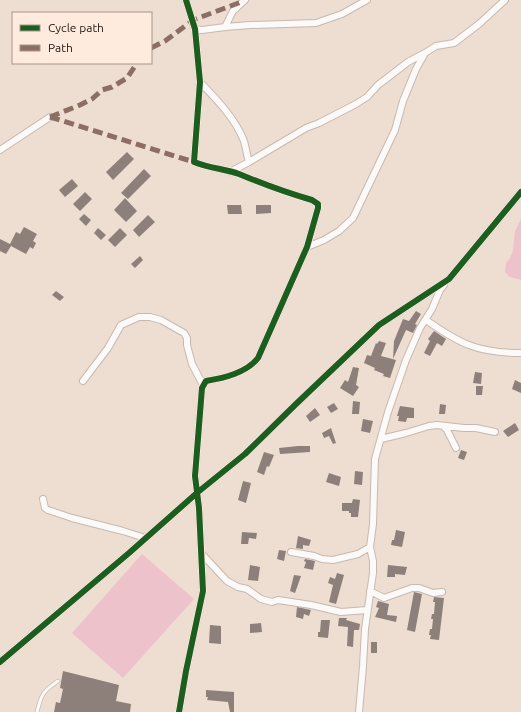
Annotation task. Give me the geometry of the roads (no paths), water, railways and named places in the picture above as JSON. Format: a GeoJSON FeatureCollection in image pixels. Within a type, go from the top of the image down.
{"type":"FeatureCollection","features":[{"type":"Feature","properties":{"kind":"street"},"geometry":{"type":"LineString","coordinates":[[186,0],[195,29],[200,82],[194,162],[230,172],[267,186],[316,201],[318,204],[307,247],[258,358],[254,363],[234,374],[206,381],[202,385]]}},
{"type":"Feature","properties":{"kind":"street"},"geometry":{"type":"LineString","coordinates":[[225,26],[234,11],[245,0]]}},
{"type":"Feature","properties":{"kind":"street"},"geometry":{"type":"LineString","coordinates":[[195,29],[202,30],[225,26],[316,23],[342,14],[366,0]]}},
{"type":"Feature","properties":{"kind":"street"},"geometry":{"type":"LineString","coordinates":[[230,172],[306,128],[356,104],[367,97],[378,85],[408,62],[436,46],[454,43],[505,0]]}},
{"type":"Feature","properties":{"kind":"street"},"geometry":{"type":"LineString","coordinates":[[307,247],[324,240],[339,231],[353,218],[395,130],[403,101],[416,69],[425,53]]}},
{"type":"Feature","properties":{"kind":"street"},"geometry":{"type":"LineString","coordinates":[[200,82],[222,106],[236,125],[244,142],[249,162]]}},
{"type":"Feature","properties":{"kind":"street"},"geometry":{"type":"LineString","coordinates":[[0,150],[50,117]]}},
{"type":"Feature","properties":{"kind":"street"},"geometry":{"type":"LineString","coordinates":[[359,712],[367,610],[373,561],[370,547],[373,524],[375,458],[380,439],[406,360],[420,328],[426,320],[440,290],[521,192]]}},
{"type":"Feature","properties":{"kind":"street"},"geometry":{"type":"LineString","coordinates":[[0,662],[198,492],[245,454],[379,325],[448,279]]}},
{"type":"Feature","properties":{"kind":"street"},"geometry":{"type":"LineString","coordinates":[[83,381],[108,348],[121,325],[139,317],[150,317],[167,323],[184,333],[187,338],[187,345],[192,364],[202,385],[195,476],[198,492],[203,591],[179,712]]}},
{"type":"Feature","properties":{"kind":"street"},"geometry":{"type":"LineString","coordinates":[[426,320],[458,340],[475,348],[494,352],[521,353]]}},
{"type":"Feature","properties":{"kind":"street"},"geometry":{"type":"LineString","coordinates":[[380,439],[428,426],[441,425],[464,428],[481,428],[495,432]]}},
{"type":"Feature","properties":{"kind":"street"},"geometry":{"type":"LineString","coordinates":[[441,425],[447,430],[456,448]]}},
{"type":"Feature","properties":{"kind":"street"},"geometry":{"type":"LineString","coordinates":[[43,499],[45,508],[48,510],[72,518],[123,530],[145,538]]}},
{"type":"Feature","properties":{"kind":"street"},"geometry":{"type":"LineString","coordinates":[[291,552],[333,560],[358,554],[370,547]]}},
{"type":"Feature","properties":{"kind":"street"},"geometry":{"type":"LineString","coordinates":[[201,553],[227,582],[238,587],[247,588],[265,600],[272,602],[278,600],[286,601],[341,612],[367,610]]}},
{"type":"Feature","properties":{"kind":"street"},"geometry":{"type":"LineString","coordinates":[[370,591],[384,598],[412,588],[419,588],[433,593],[442,592]]}},
{"type":"Feature","properties":{"kind":"lane"},"geometry":{"type":"LineString","coordinates":[[36,712],[43,692],[58,681]]}}]}
